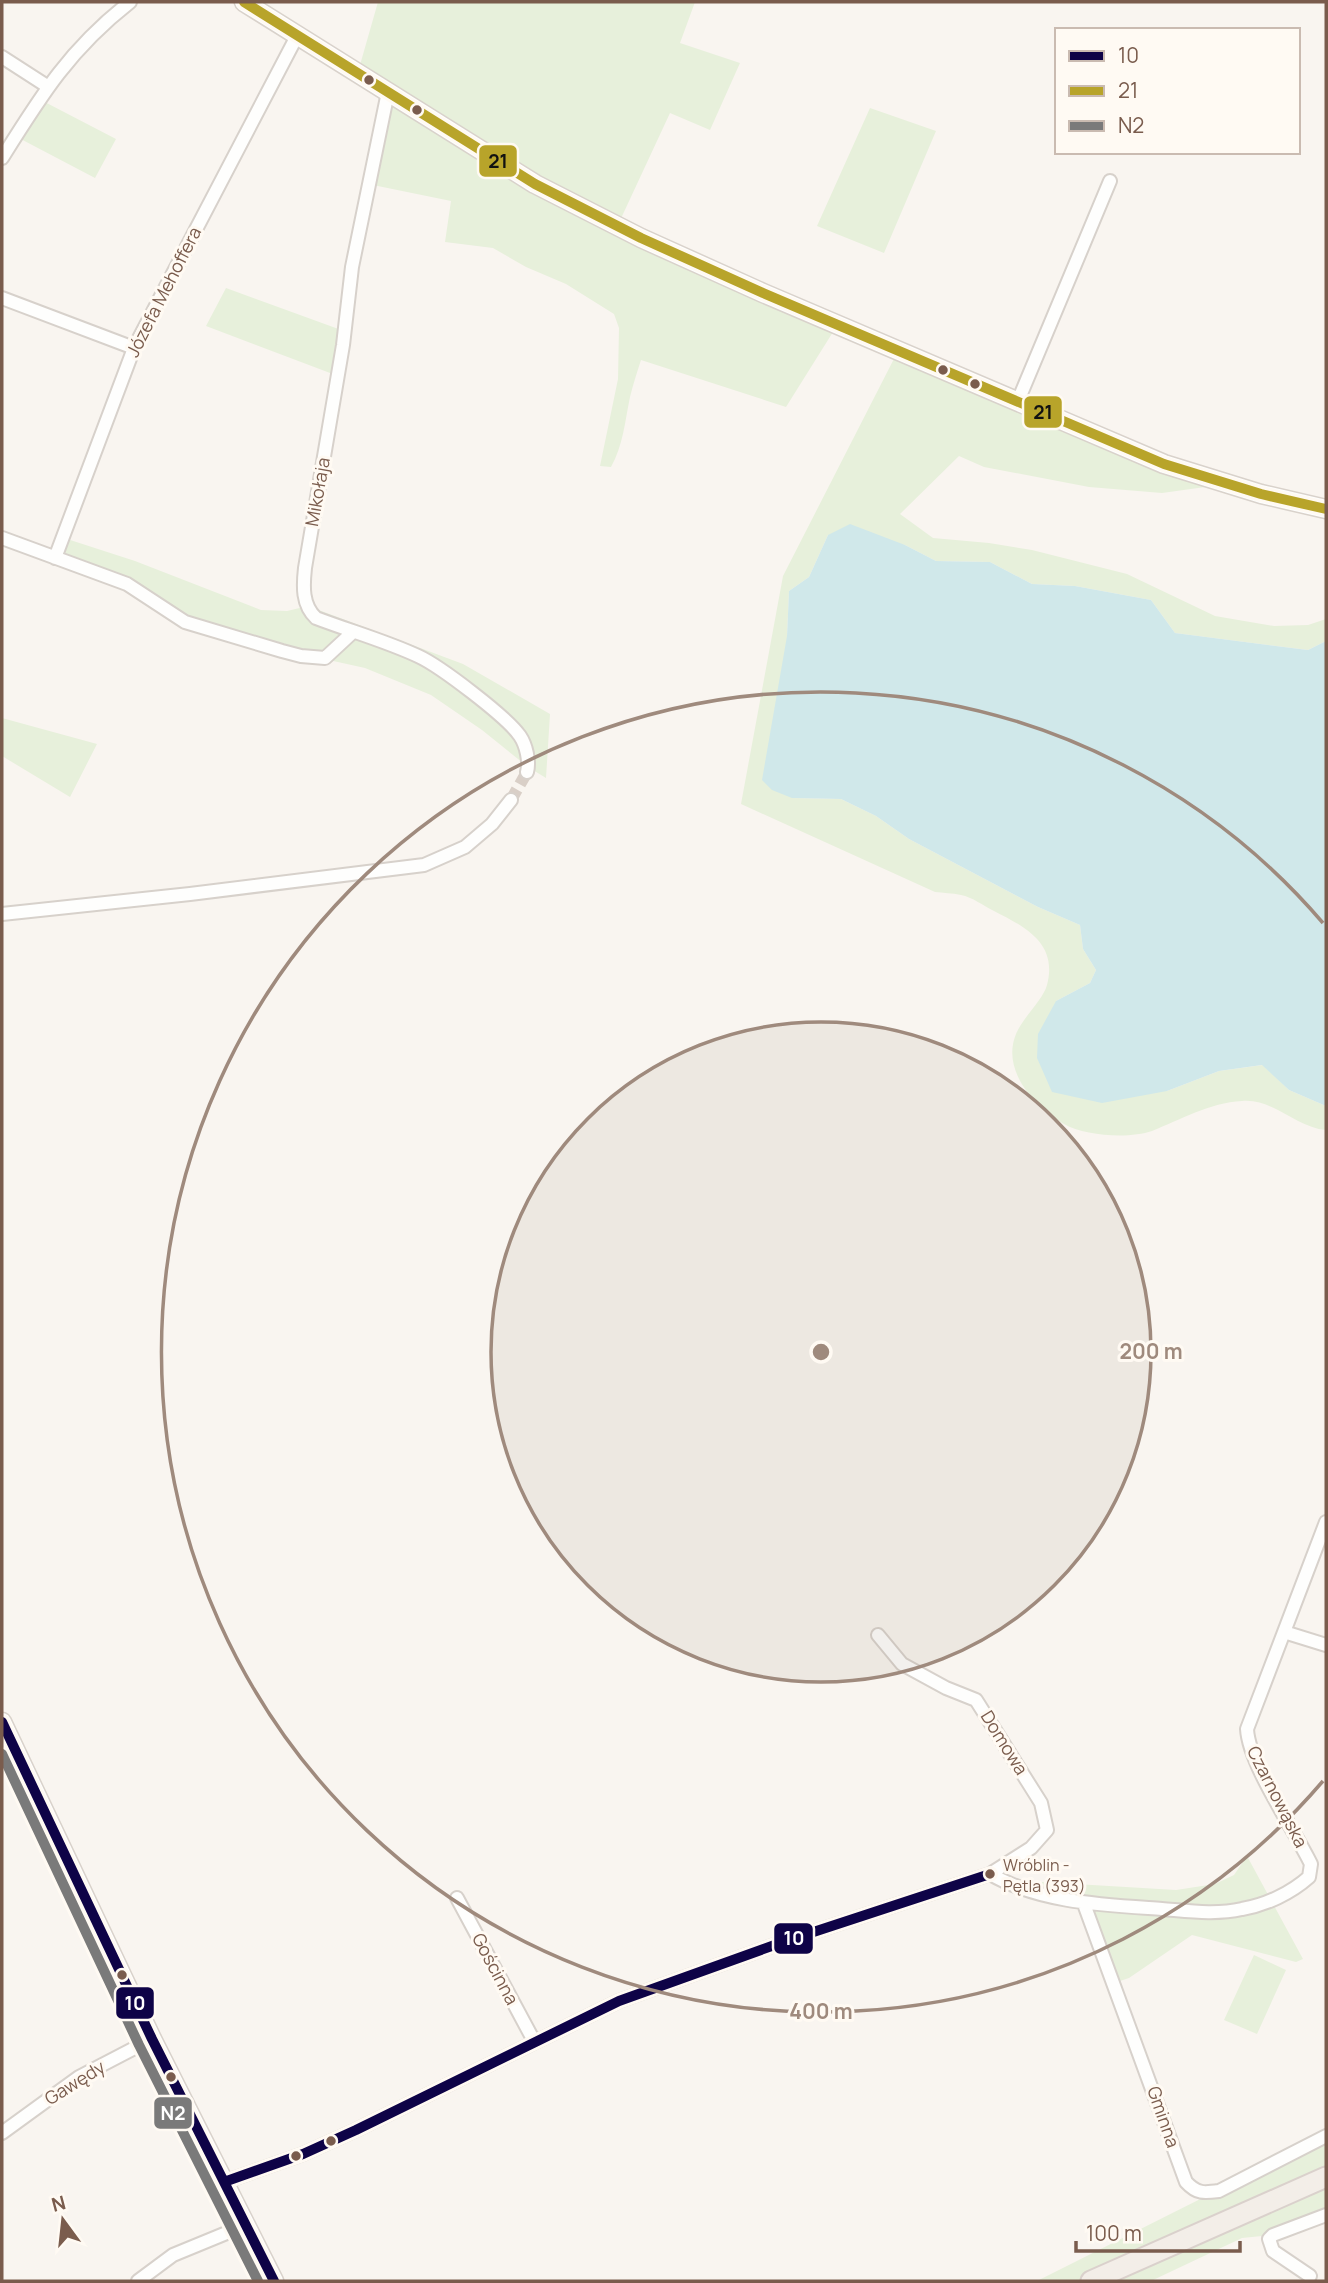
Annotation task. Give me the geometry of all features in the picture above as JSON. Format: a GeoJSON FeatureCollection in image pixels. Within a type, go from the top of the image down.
{"type":"FeatureCollection","features":[{"type":"Feature","properties":{"kind":"main road"},"geometry":{"type":"LineString","coordinates":[[1091,2281],[1326,2177]]}},
{"type":"Feature","properties":{"kind":"street"},"geometry":{"type":"LineString","coordinates":[[2,158],[47,86],[94,31],[131,2]]}},
{"type":"Feature","properties":{"kind":"street"},"geometry":{"type":"LineString","coordinates":[[244,2],[536,184],[606,222],[763,293],[1164,464],[1261,494],[1326,509]]}},
{"type":"Feature","properties":{"kind":"street","name":"Józefa Mehoffera"},"geometry":{"type":"LineString","coordinates":[[55,558],[134,348],[297,36]]}},
{"type":"Feature","properties":{"kind":"street"},"geometry":{"type":"LineString","coordinates":[[2,57],[47,86]]}},
{"type":"Feature","properties":{"kind":"street","name":"Mikołaja"},"geometry":{"type":"LineString","coordinates":[[388,92],[352,267],[343,345],[304,579],[305,598],[311,613],[317,618],[416,655],[443,671],[517,733],[526,750],[527,772]]}},
{"type":"Feature","properties":{"kind":"street"},"geometry":{"type":"LineString","coordinates":[[1018,401],[1110,181]]}},
{"type":"Feature","properties":{"kind":"street"},"geometry":{"type":"LineString","coordinates":[[2,298],[134,348]]}},
{"type":"Feature","properties":{"kind":"street"},"geometry":{"type":"LineString","coordinates":[[2,538],[127,584],[185,622],[301,656],[325,658],[353,632]]}},
{"type":"Feature","properties":{"kind":"street"},"geometry":{"type":"LineString","coordinates":[[2,914],[424,865],[466,847],[492,824],[511,800]]}},
{"type":"Feature","properties":{"kind":"street","name":"Czarnowąska"},"geometry":{"type":"LineString","coordinates":[[990,1874],[1013,1886],[1084,1904],[1214,1913],[1271,1901],[1310,1877],[1311,1864],[1250,1749],[1247,1729],[1326,1522]]}},
{"type":"Feature","properties":{"kind":"street"},"geometry":{"type":"LineString","coordinates":[[1284,1632],[1326,1645]]}},
{"type":"Feature","properties":{"kind":"street","name":"Domowa"},"geometry":{"type":"LineString","coordinates":[[878,1635],[902,1664],[946,1688],[976,1700],[1041,1802],[1048,1830],[1031,1848],[990,1874]]}},
{"type":"Feature","properties":{"kind":"street"},"geometry":{"type":"LineString","coordinates":[[2,1722],[152,2039],[274,2281]]}},
{"type":"Feature","properties":{"kind":"street"},"geometry":{"type":"LineString","coordinates":[[224,2182],[303,2154],[356,2130],[619,2001],[783,1942],[990,1874]]}},
{"type":"Feature","properties":{"kind":"street","name":"Gościnna"},"geometry":{"type":"LineString","coordinates":[[457,1898],[534,2041]]}},
{"type":"Feature","properties":{"kind":"street","name":"Gminna"},"geometry":{"type":"LineString","coordinates":[[1084,1904],[1186,2182],[1193,2190],[1200,2193],[1219,2191],[1326,2136]]}},
{"type":"Feature","properties":{"kind":"street","name":"Gawędy"},"geometry":{"type":"LineString","coordinates":[[2,2133],[79,2077],[152,2039]]}},
{"type":"Feature","properties":{"kind":"street"},"geometry":{"type":"LineString","coordinates":[[1310,2276],[1273,2251],[1269,2239],[1273,2235],[1326,2215]]}},
{"type":"Feature","properties":{"kind":"street"},"geometry":{"type":"LineString","coordinates":[[138,2281],[173,2255],[246,2225]]}},
{"type":"Feature","properties":{"kind":"green space"},"geometry":{"type":"Polygon","coordinates":[[[378,2],[695,2],[680,43],[740,63],[710,130],[670,113],[617,227],[838,324],[786,407],[641,360],[618,451],[611,467],[600,466],[618,379],[619,328],[614,314],[566,284],[526,267],[493,248],[445,242],[451,201],[368,184],[388,92],[358,72],[378,2]]]}},
{"type":"Feature","properties":{"kind":"green space"},"geometry":{"type":"Polygon","coordinates":[[[39,99],[116,139],[95,178],[15,136],[39,99]]]}},
{"type":"Feature","properties":{"kind":"green space"},"geometry":{"type":"Polygon","coordinates":[[[870,108],[936,131],[884,253],[817,226],[870,108]]]}},
{"type":"Feature","properties":{"kind":"green space"},"geometry":{"type":"Polygon","coordinates":[[[226,288],[344,331],[338,376],[206,326],[226,288]]]}},
{"type":"Feature","properties":{"kind":"green space"},"geometry":{"type":"Polygon","coordinates":[[[899,349],[1227,484],[1162,493],[1089,487],[984,467],[959,456],[900,514],[933,538],[1032,550],[1127,574],[1215,616],[1274,626],[1308,625],[1326,619],[1326,641],[1308,650],[1175,633],[1151,600],[1075,586],[1032,584],[990,562],[936,561],[905,545],[828,535],[809,577],[789,591],[787,636],[792,798],[841,799],[876,816],[909,839],[1038,907],[1080,925],[1083,949],[1096,970],[1090,983],[1056,1001],[1167,1091],[1219,1071],[1263,1065],[1289,1090],[1326,1106],[1326,1130],[1315,1128],[1275,1108],[1253,1101],[1230,1102],[1207,1108],[1152,1131],[1132,1135],[1095,1134],[1064,1124],[1032,1098],[1023,1086],[1013,1061],[1016,1034],[1047,985],[1048,958],[1036,938],[1017,923],[969,898],[935,892],[741,804],[783,576],[899,349]]]}},
{"type":"Feature","properties":{"kind":"green space"},"geometry":{"type":"Polygon","coordinates":[[[64,538],[135,561],[261,610],[287,611],[308,606],[463,664],[550,714],[546,778],[431,695],[365,668],[243,641],[55,558],[64,538]]]}},
{"type":"Feature","properties":{"kind":"green space"},"geometry":{"type":"Polygon","coordinates":[[[2,718],[97,744],[70,797],[2,756],[2,718]]]}},
{"type":"Feature","properties":{"kind":"green space"},"geometry":{"type":"Polygon","coordinates":[[[1247,1856],[1303,1959],[1296,1962],[1192,1935],[1129,1978],[1114,1983],[1084,1904],[1013,1886],[1042,1882],[1176,1890],[1215,1884],[1234,1875],[1247,1856]]]}},
{"type":"Feature","properties":{"kind":"green space"},"geometry":{"type":"Polygon","coordinates":[[[1254,1955],[1286,1970],[1257,2034],[1224,2020],[1254,1955]]]}},
{"type":"Feature","properties":{"kind":"green space"},"geometry":{"type":"Polygon","coordinates":[[[1326,2136],[1326,2215],[1273,2235],[1242,2238],[1151,2281],[1037,2281],[1326,2136]]]}},
{"type":"Feature","properties":{"kind":"water"},"geometry":{"type":"Polygon","coordinates":[[[850,524],[905,545],[936,561],[990,562],[1032,584],[1075,586],[1151,600],[1175,633],[1308,650],[1326,641],[1326,1106],[1289,1090],[1262,1065],[1219,1071],[1167,1091],[1102,1103],[1052,1092],[1037,1058],[1038,1034],[1056,1001],[1090,983],[1096,970],[1083,949],[1080,925],[1038,907],[909,839],[876,816],[841,799],[792,798],[772,790],[762,780],[787,636],[789,591],[809,577],[828,535],[850,524]]]}},
{"type":"Feature","properties":{"kind":"tunnel"},"geometry":{"type":"LineString","coordinates":[[511,800],[527,772]]}},
{"type":"Feature","properties":{"kind":"transit line","name":"21"},"geometry":{"type":"LineString","coordinates":[[244,2],[535,184],[641,238],[1164,464],[1261,494],[1326,509]]}},
{"type":"Feature","properties":{"kind":"transit line","name":"10"},"geometry":{"type":"LineString","coordinates":[[2,1722],[152,2039],[274,2281]]}},
{"type":"Feature","properties":{"kind":"transit line","name":"N2"},"geometry":{"type":"LineString","coordinates":[[2,1754],[139,2045],[258,2281]]}},
{"type":"Feature","properties":{"kind":"transit line","name":"10"},"geometry":{"type":"LineString","coordinates":[[224,2182],[303,2154],[356,2130],[619,2001],[783,1942],[990,1874]]}},
{"type":"Feature","properties":{"kind":"place","name":"Wróblin - Pętla (393)"},"geometry":{"type":"Point","coordinates":[990,1874]}}]}
